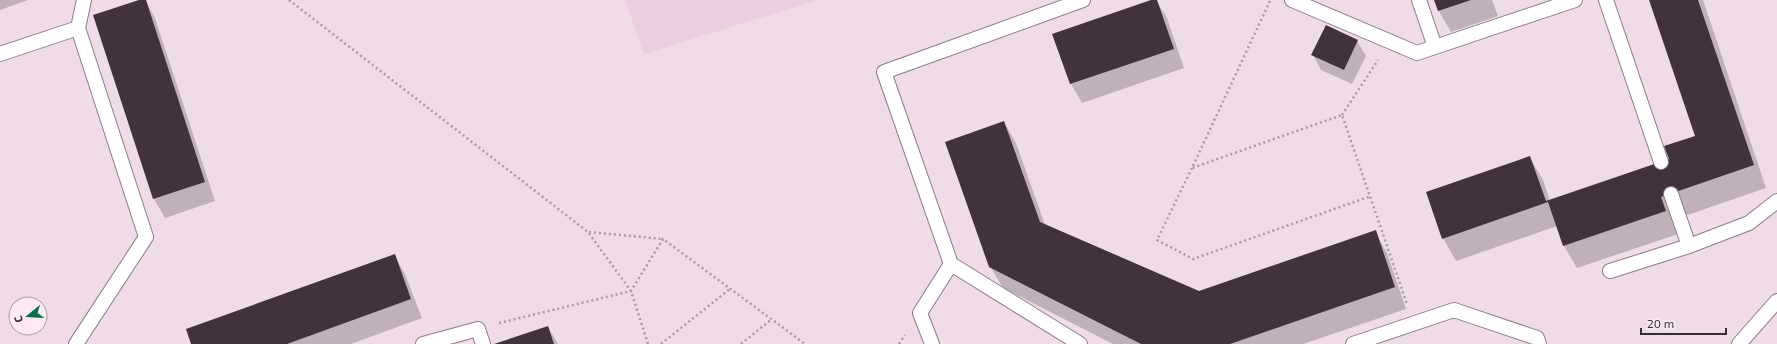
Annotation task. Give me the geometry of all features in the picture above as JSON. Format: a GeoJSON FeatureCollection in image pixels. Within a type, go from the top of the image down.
{"type":"FeatureCollection","features":[{"type":"Feature","properties":{"kind":"lane"},"geometry":{"type":"LineString","coordinates":[[76,344],[146,237],[78,28],[84,0]]}},
{"type":"Feature","properties":{"kind":"lane"},"geometry":{"type":"LineString","coordinates":[[1080,344],[951,264],[884,72],[1083,0]]}},
{"type":"Feature","properties":{"kind":"lane"},"geometry":{"type":"LineString","coordinates":[[1292,0],[1417,53],[1575,0]]}},
{"type":"Feature","properties":{"kind":"lane"},"geometry":{"type":"LineString","coordinates":[[1419,0],[1435,47]]}},
{"type":"Feature","properties":{"kind":"lane"},"geometry":{"type":"LineString","coordinates":[[1606,0],[1661,162]]}},
{"type":"Feature","properties":{"kind":"lane"},"geometry":{"type":"LineString","coordinates":[[0,54],[78,28]]}},
{"type":"Feature","properties":{"kind":"lane"},"geometry":{"type":"LineString","coordinates":[[1671,194],[1689,246]]}},
{"type":"Feature","properties":{"kind":"lane"},"geometry":{"type":"LineString","coordinates":[[1610,271],[1689,246],[1749,224],[1777,201]]}},
{"type":"Feature","properties":{"kind":"lane"},"geometry":{"type":"LineString","coordinates":[[932,344],[920,313],[951,264]]}},
{"type":"Feature","properties":{"kind":"lane"},"geometry":{"type":"LineString","coordinates":[[1740,344],[1777,301]]}},
{"type":"Feature","properties":{"kind":"lane"},"geometry":{"type":"LineString","coordinates":[[1353,344],[1454,310],[1537,338],[1539,344]]}},
{"type":"Feature","properties":{"kind":"lane"},"geometry":{"type":"LineString","coordinates":[[423,344],[478,329],[483,344]]}},
{"type":"Feature","properties":{"kind":"path"},"geometry":{"type":"LineString","coordinates":[[289,0],[588,232],[631,292],[648,344]]}},
{"type":"Feature","properties":{"kind":"path"},"geometry":{"type":"LineString","coordinates":[[1270,0],[1157,240],[1193,259],[1371,196]]}},
{"type":"Feature","properties":{"kind":"path"},"geometry":{"type":"LineString","coordinates":[[1192,168],[1342,115],[1390,42]]}},
{"type":"Feature","properties":{"kind":"path"},"geometry":{"type":"LineString","coordinates":[[1342,115],[1371,196],[1413,324]]}},
{"type":"Feature","properties":{"kind":"path"},"geometry":{"type":"LineString","coordinates":[[588,232],[663,239],[805,344]]}},
{"type":"Feature","properties":{"kind":"path"},"geometry":{"type":"LineString","coordinates":[[478,329],[631,292],[663,239]]}},
{"type":"Feature","properties":{"kind":"path"},"geometry":{"type":"LineString","coordinates":[[661,344],[731,288]]}},
{"type":"Feature","properties":{"kind":"path"},"geometry":{"type":"LineString","coordinates":[[741,344],[772,319]]}},
{"type":"Feature","properties":{"kind":"shaded area"},"geometry":{"type":"Polygon","coordinates":[[[625,0],[818,0],[644,54],[625,0]]]}},
{"type":"Feature","properties":{"kind":"building"},"geometry":{"type":"Polygon","coordinates":[[[139,0],[146,0],[205,182],[153,199],[93,15],[139,0]]]}},
{"type":"Feature","properties":{"kind":"building"},"geometry":{"type":"Polygon","coordinates":[[[1151,0],[1157,0],[1174,49],[1070,84],[1052,34],[1151,0]]]}},
{"type":"Feature","properties":{"kind":"building"},"geometry":{"type":"Polygon","coordinates":[[[1434,0],[1471,0],[1438,11],[1434,0]]]}},
{"type":"Feature","properties":{"kind":"building"},"geometry":{"type":"Polygon","coordinates":[[[1649,0],[1698,0],[1754,165],[1661,197],[1666,211],[1563,246],[1548,202],[1442,239],[1426,192],[1530,156],[1546,201],[1669,159],[1664,146],[1695,136],[1649,0]]]}},
{"type":"Feature","properties":{"kind":"building"},"geometry":{"type":"Polygon","coordinates":[[[1326,25],[1358,40],[1344,70],[1311,55],[1326,25]]]}},
{"type":"Feature","properties":{"kind":"building"},"geometry":{"type":"Polygon","coordinates":[[[1004,121],[1040,222],[1199,291],[1376,230],[1395,287],[1230,344],[1141,344],[989,267],[945,142],[1004,121]]]}},
{"type":"Feature","properties":{"kind":"building"},"geometry":{"type":"Polygon","coordinates":[[[395,254],[411,299],[287,344],[191,344],[186,329],[395,254]]]}},
{"type":"Feature","properties":{"kind":"building"},"geometry":{"type":"Polygon","coordinates":[[[548,326],[554,344],[494,344],[548,326]]]}}]}
